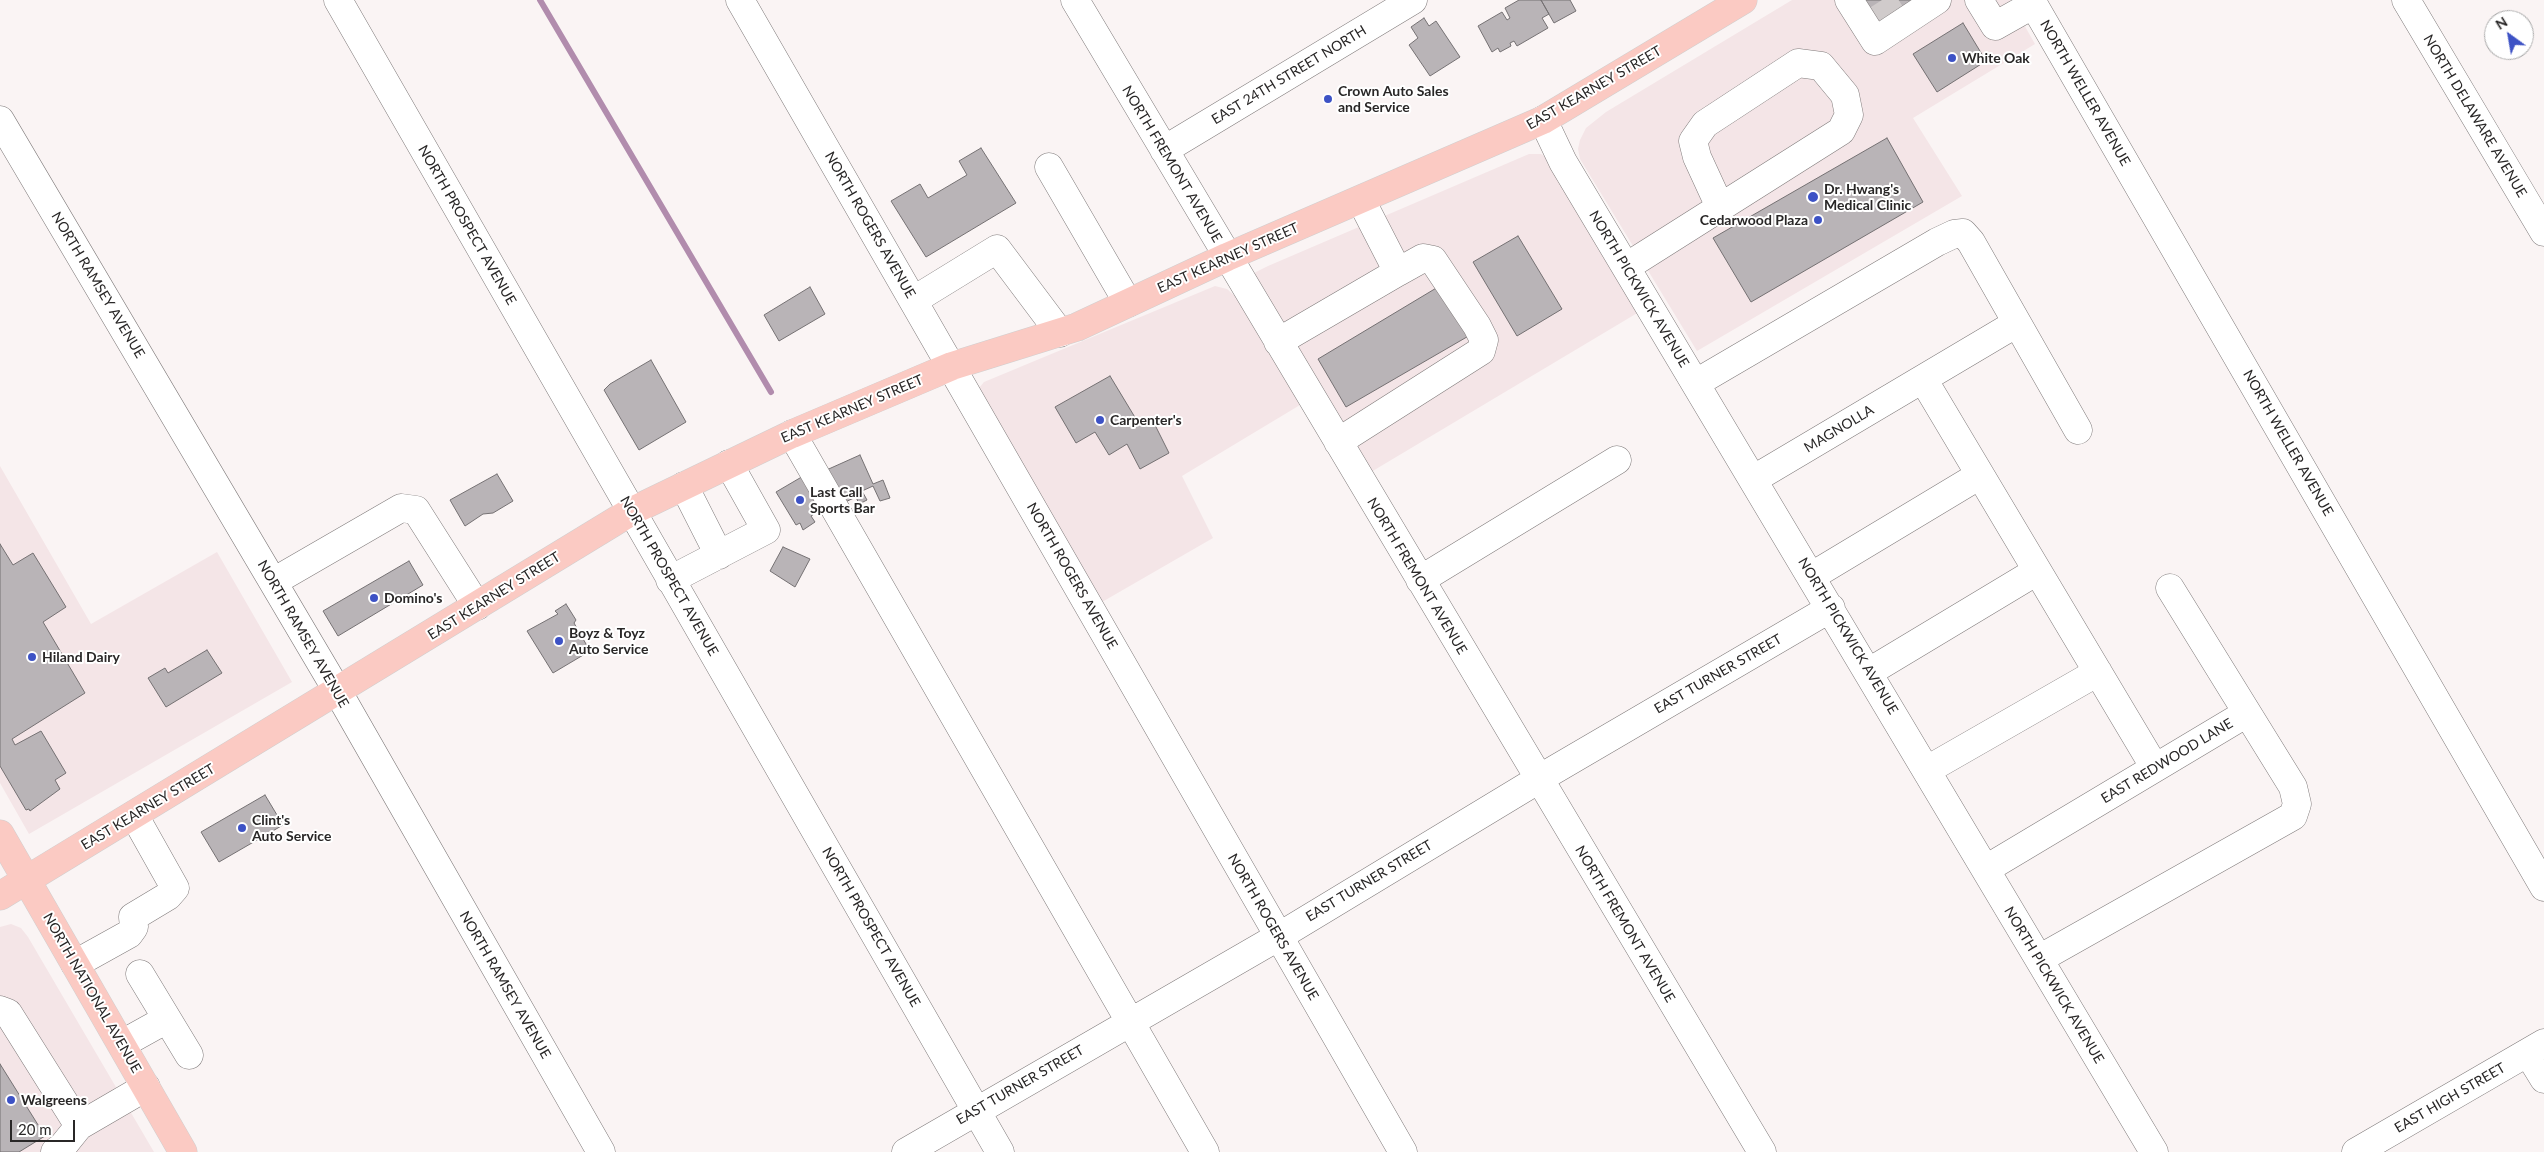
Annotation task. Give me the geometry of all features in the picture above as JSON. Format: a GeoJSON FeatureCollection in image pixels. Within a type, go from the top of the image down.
{"type":"FeatureCollection","features":[{"type":"Feature","properties":{"kind":"main road","name":"EAST KEARNEY STREET"},"geometry":{"type":"LineString","coordinates":[[0,896],[338,692],[632,511],[792,434],[952,366],[1077,327],[1227,257],[1543,120],[1743,0]]}},
{"type":"Feature","properties":{"kind":"main road","name":"NORTH NATIONAL AVENUE"},"geometry":{"type":"LineString","coordinates":[[0,834],[184,1152]]}},
{"type":"Feature","properties":{"kind":"street","name":"NORTH PROSPECT AVENUE"},"geometry":{"type":"LineString","coordinates":[[338,0],[1000,1152]]}},
{"type":"Feature","properties":{"kind":"street","name":"NORTH ROGERS AVENUE"},"geometry":{"type":"LineString","coordinates":[[740,0],[1403,1152]]}},
{"type":"Feature","properties":{"kind":"street","name":"NORTH FREMONT AVENUE"},"geometry":{"type":"LineString","coordinates":[[1074,0],[1762,1152]]}},
{"type":"Feature","properties":{"kind":"street","name":"EAST 24TH STREET NORTH"},"geometry":{"type":"LineString","coordinates":[[1164,150],[1413,0]]}},
{"type":"Feature","properties":{"kind":"street"},"geometry":{"type":"LineString","coordinates":[[1849,0],[1875,41],[1895,20],[1926,3]]}},
{"type":"Feature","properties":{"kind":"street"},"geometry":{"type":"LineString","coordinates":[[1979,0],[1995,26],[2033,2]]}},
{"type":"Feature","properties":{"kind":"street","name":"NORTH DELAWARE AVENUE"},"geometry":{"type":"LineString","coordinates":[[2406,0],[2544,232]]}},
{"type":"Feature","properties":{"kind":"street","name":"NORTH WELLER AVENUE"},"geometry":{"type":"LineString","coordinates":[[2033,2],[2544,887]]}},
{"type":"Feature","properties":{"kind":"street"},"geometry":{"type":"LineString","coordinates":[[1626,267],[1841,131],[1849,115],[1845,95],[1821,66],[1798,64],[1705,124],[1693,141],[1697,157],[1720,207]]}},
{"type":"Feature","properties":{"kind":"street","name":"NORTH RAMSEY AVENUE"},"geometry":{"type":"LineString","coordinates":[[0,120],[338,692],[601,1152]]}},
{"type":"Feature","properties":{"kind":"street","name":"NORTH PICKWICK AVENUE"},"geometry":{"type":"LineString","coordinates":[[1543,120],[1563,162],[1812,576],[2154,1152]]}},
{"type":"Feature","properties":{"kind":"street"},"geometry":{"type":"LineString","coordinates":[[1050,167],[1128,303]]}},
{"type":"Feature","properties":{"kind":"street"},"geometry":{"type":"LineString","coordinates":[[1361,200],[1398,272]]}},
{"type":"Feature","properties":{"kind":"street"},"geometry":{"type":"LineString","coordinates":[[1696,383],[1954,234],[1963,233],[1971,242],[2078,430]]}},
{"type":"Feature","properties":{"kind":"street"},"geometry":{"type":"LineString","coordinates":[[914,300],[997,249],[1060,333]]}},
{"type":"Feature","properties":{"kind":"street"},"geometry":{"type":"LineString","coordinates":[[1278,342],[1423,258],[1433,260],[1477,326],[1484,340],[1481,350],[1338,442]]}},
{"type":"Feature","properties":{"kind":"street","name":"MAGNOLLA"},"geometry":{"type":"LineString","coordinates":[[1754,479],[2017,323]]}},
{"type":"Feature","properties":{"kind":"street"},"geometry":{"type":"LineString","coordinates":[[1924,379],[2155,768]]}},
{"type":"Feature","properties":{"kind":"street"},"geometry":{"type":"LineString","coordinates":[[792,434],[1205,1152]]}},
{"type":"Feature","properties":{"kind":"street"},"geometry":{"type":"LineString","coordinates":[[1420,580],[1617,460]]}},
{"type":"Feature","properties":{"kind":"street"},"geometry":{"type":"LineString","coordinates":[[670,580],[766,530],[729,464]]}},
{"type":"Feature","properties":{"kind":"street"},"geometry":{"type":"LineString","coordinates":[[1812,576],[1980,475]]}},
{"type":"Feature","properties":{"kind":"street"},"geometry":{"type":"LineString","coordinates":[[684,486],[718,555]]}},
{"type":"Feature","properties":{"kind":"street"},"geometry":{"type":"LineString","coordinates":[[273,582],[400,508],[416,510],[477,606]]}},
{"type":"Feature","properties":{"kind":"street"},"geometry":{"type":"LineString","coordinates":[[1869,672],[2037,570]]}},
{"type":"Feature","properties":{"kind":"street","name":"EAST REDWOOD LANE"},"geometry":{"type":"LineString","coordinates":[[1986,869],[2247,713],[2170,588]]}},
{"type":"Feature","properties":{"kind":"street","name":"EAST TURNER STREET"},"geometry":{"type":"LineString","coordinates":[[906,1152],[1129,1021],[1278,937],[1538,779],[1831,608]]}},
{"type":"Feature","properties":{"kind":"street"},"geometry":{"type":"LineString","coordinates":[[1927,770],[2098,672]]}},
{"type":"Feature","properties":{"kind":"street"},"geometry":{"type":"LineString","coordinates":[[2039,959],[2293,816],[2297,804],[2293,787],[2247,713]]}},
{"type":"Feature","properties":{"kind":"street"},"geometry":{"type":"LineString","coordinates":[[75,964],[128,934],[134,927],[133,918],[168,896],[175,888],[134,815]]}},
{"type":"Feature","properties":{"kind":"street"},"geometry":{"type":"LineString","coordinates":[[140,974],[189,1055]]}},
{"type":"Feature","properties":{"kind":"street"},"geometry":{"type":"LineString","coordinates":[[0,1010],[8,1013],[79,1126]]}},
{"type":"Feature","properties":{"kind":"street"},"geometry":{"type":"LineString","coordinates":[[122,1044],[167,1019]]}},
{"type":"Feature","properties":{"kind":"street"},"geometry":{"type":"LineString","coordinates":[[2536,1048],[2544,1079]]}},
{"type":"Feature","properties":{"kind":"street","name":"EAST HIGH STREET"},"geometry":{"type":"LineString","coordinates":[[2356,1152],[2536,1048]]}},
{"type":"Feature","properties":{"kind":"street"},"geometry":{"type":"LineString","coordinates":[[55,1152],[62,1147],[79,1126],[146,1086]]}},
{"type":"Feature","properties":{"kind":"shaded area"},"geometry":{"type":"Polygon","coordinates":[[[1792,0],[2010,0],[2035,44],[1913,118],[1962,196],[1697,351],[1580,159],[1578,149],[1580,140],[1586,128],[1606,112],[1792,0]]]}},
{"type":"Feature","properties":{"kind":"shaded area"},"geometry":{"type":"Polygon","coordinates":[[[1529,154],[1541,154],[1550,160],[1639,312],[1366,475],[1251,277],[1268,266],[1529,154]]]}},
{"type":"Feature","properties":{"kind":"shaded area"},"geometry":{"type":"Polygon","coordinates":[[[1215,286],[1227,289],[1236,297],[1300,405],[1182,476],[1213,538],[1102,602],[979,388],[984,382],[1215,286]]]}},
{"type":"Feature","properties":{"kind":"shaded area"},"geometry":{"type":"Polygon","coordinates":[[[0,466],[91,624],[217,552],[292,682],[29,834],[0,783],[0,466]]]}},
{"type":"Feature","properties":{"kind":"shaded area"},"geometry":{"type":"Polygon","coordinates":[[[11,924],[21,928],[28,937],[154,1152],[0,1152],[0,927],[11,924]]]}},
{"type":"Feature","properties":{"kind":"building"},"geometry":{"type":"Polygon","coordinates":[[[1519,0],[1541,0],[1549,14],[1542,18],[1548,28],[1517,46],[1514,41],[1510,43],[1511,46],[1500,52],[1498,48],[1492,52],[1478,26],[1502,12],[1507,20],[1510,18],[1505,8],[1519,0]]]}},
{"type":"Feature","properties":{"kind":"building"},"geometry":{"type":"Polygon","coordinates":[[[1541,0],[1570,0],[1576,11],[1554,23],[1541,0]]]}},
{"type":"Feature","properties":{"kind":"building"},"geometry":{"type":"Polygon","coordinates":[[[1860,0],[1914,0],[1875,25],[1860,0]]]}},
{"type":"Feature","properties":{"kind":"building"},"geometry":{"type":"Polygon","coordinates":[[[1424,18],[1429,26],[1436,21],[1460,57],[1430,76],[1409,45],[1418,38],[1411,27],[1424,18]]]}},
{"type":"Feature","properties":{"kind":"building"},"geometry":{"type":"Polygon","coordinates":[[[1963,23],[1986,61],[1937,92],[1913,54],[1963,23]]]}},
{"type":"Feature","properties":{"kind":"building","name":"Cedarwood Plaza"},"geometry":{"type":"Polygon","coordinates":[[[1887,138],[1923,202],[1751,302],[1713,238],[1887,138]]]}},
{"type":"Feature","properties":{"kind":"building"},"geometry":{"type":"Polygon","coordinates":[[[981,148],[1016,203],[926,257],[891,201],[920,184],[928,198],[967,175],[959,161],[981,148]]]}},
{"type":"Feature","properties":{"kind":"building"},"geometry":{"type":"Polygon","coordinates":[[[1518,236],[1562,309],[1517,336],[1473,262],[1518,236]]]}},
{"type":"Feature","properties":{"kind":"building"},"geometry":{"type":"Polygon","coordinates":[[[1443,284],[1472,334],[1346,407],[1318,359],[1443,284]]]}},
{"type":"Feature","properties":{"kind":"building"},"geometry":{"type":"Polygon","coordinates":[[[810,287],[825,314],[779,341],[764,315],[810,287]]]}},
{"type":"Feature","properties":{"kind":"building"},"geometry":{"type":"Polygon","coordinates":[[[651,360],[686,422],[639,450],[604,390],[610,384],[651,360]]]}},
{"type":"Feature","properties":{"kind":"building","name":"Carpenter's"},"geometry":{"type":"Polygon","coordinates":[[[1110,376],[1139,424],[1151,417],[1169,453],[1140,469],[1127,444],[1109,455],[1095,432],[1076,443],[1055,407],[1110,376]]]}},
{"type":"Feature","properties":{"kind":"building"},"geometry":{"type":"Polygon","coordinates":[[[860,455],[873,484],[883,480],[890,498],[880,501],[873,486],[862,491],[867,500],[859,504],[856,497],[841,504],[822,472],[860,455]]]}},
{"type":"Feature","properties":{"kind":"building"},"geometry":{"type":"Polygon","coordinates":[[[497,474],[513,501],[493,513],[483,514],[465,526],[450,500],[497,474]]]}},
{"type":"Feature","properties":{"kind":"building","name":"Last Call Sports Bar"},"geometry":{"type":"Polygon","coordinates":[[[805,475],[824,508],[811,516],[815,522],[803,530],[800,523],[796,525],[776,492],[805,475]]]}},
{"type":"Feature","properties":{"kind":"building","name":"Hiland Dairy"},"geometry":{"type":"Polygon","coordinates":[[[0,544],[13,565],[33,553],[66,607],[43,622],[85,693],[12,739],[15,745],[41,731],[66,773],[55,780],[60,789],[30,811],[29,809],[26,810],[0,766],[0,544]]]}},
{"type":"Feature","properties":{"kind":"building"},"geometry":{"type":"Polygon","coordinates":[[[783,547],[810,559],[795,587],[770,571],[783,547]]]}},
{"type":"Feature","properties":{"kind":"building","name":"Domino's"},"geometry":{"type":"Polygon","coordinates":[[[409,561],[423,585],[338,636],[323,611],[409,561]]]}},
{"type":"Feature","properties":{"kind":"building","name":"Boyz & Toyz Auto Service"},"geometry":{"type":"Polygon","coordinates":[[[566,604],[576,620],[574,623],[590,651],[553,673],[527,631],[558,614],[555,611],[566,604]]]}},
{"type":"Feature","properties":{"kind":"building"},"geometry":{"type":"Polygon","coordinates":[[[207,650],[222,673],[166,707],[148,678],[165,668],[168,673],[207,650]]]}},
{"type":"Feature","properties":{"kind":"building","name":"Clint's Auto Service"},"geometry":{"type":"Polygon","coordinates":[[[265,795],[283,825],[219,862],[201,832],[265,795]]]}},
{"type":"Feature","properties":{"kind":"building","name":"Walgreens"},"geometry":{"type":"Polygon","coordinates":[[[0,1064],[45,1136],[19,1152],[0,1152],[0,1064]]]}},
{"type":"Feature","properties":{"kind":"waterway"},"geometry":{"type":"LineString","coordinates":[[540,0],[771,392]]}},
{"type":"Feature","properties":{"kind":"tunnel"},"geometry":{"type":"LineString","coordinates":[[1882,0],[1891,14]]}},
{"type":"Feature","properties":{"kind":"place","name":"White Oak"},"geometry":{"type":"Point","coordinates":[1952,58]}},
{"type":"Feature","properties":{"kind":"place","name":"Crown Auto Sales and Service"},"geometry":{"type":"Point","coordinates":[1328,99]}},
{"type":"Feature","properties":{"kind":"place","name":"Dr. Hwang's Medical Clinic"},"geometry":{"type":"Point","coordinates":[1813,197]}},
{"type":"Feature","properties":{"kind":"place","name":"Cedarwood Plaza"},"geometry":{"type":"Point","coordinates":[1818,220]}},
{"type":"Feature","properties":{"kind":"place","name":"Carpenter's"},"geometry":{"type":"Point","coordinates":[1100,420]}},
{"type":"Feature","properties":{"kind":"place","name":"Last Call Sports Bar"},"geometry":{"type":"Point","coordinates":[800,500]}},
{"type":"Feature","properties":{"kind":"place","name":"Domino's"},"geometry":{"type":"Point","coordinates":[374,598]}},
{"type":"Feature","properties":{"kind":"place","name":"Boyz & Toyz Auto Service"},"geometry":{"type":"Point","coordinates":[559,641]}},
{"type":"Feature","properties":{"kind":"place","name":"Hiland Dairy"},"geometry":{"type":"Point","coordinates":[32,657]}},
{"type":"Feature","properties":{"kind":"place","name":"Clint's Auto Service"},"geometry":{"type":"Point","coordinates":[242,828]}},
{"type":"Feature","properties":{"kind":"place","name":"Walgreens"},"geometry":{"type":"Point","coordinates":[11,1100]}}]}
